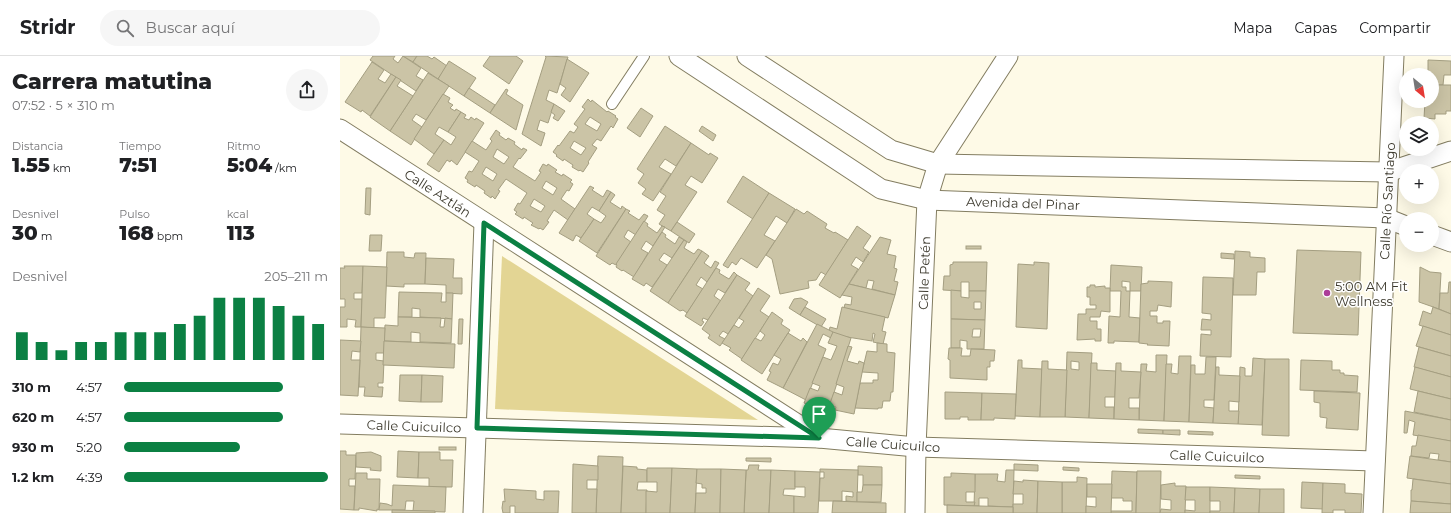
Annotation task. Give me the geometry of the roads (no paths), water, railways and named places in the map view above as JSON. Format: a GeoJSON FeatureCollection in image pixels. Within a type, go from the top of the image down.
{"type":"FeatureCollection","features":[{"type":"Feature","properties":{"kind":"street","name":"Avenida del Pinar"},"geometry":{"type":"LineString","coordinates":[[679,56],[881,189],[927,200],[1386,218],[1399,223]]}},
{"type":"Feature","properties":{"kind":"street"},"geometry":{"type":"LineString","coordinates":[[748,56],[891,150],[938,164],[1388,172],[1451,151]]}},
{"type":"Feature","properties":{"kind":"street","name":"Calle Petén"},"geometry":{"type":"LineString","coordinates":[[915,513],[916,447],[927,200],[938,164],[1008,56]]}},
{"type":"Feature","properties":{"kind":"street","name":"Calle Río Santiago"},"geometry":{"type":"LineString","coordinates":[[1373,513],[1394,56]]}},
{"type":"Feature","properties":{"kind":"street","name":"Calle Aztlán"},"geometry":{"type":"LineString","coordinates":[[340,129],[819,438]]}},
{"type":"Feature","properties":{"kind":"street"},"geometry":{"type":"LineString","coordinates":[[473,513],[484,223]]}},
{"type":"Feature","properties":{"kind":"street"},"geometry":{"type":"LineString","coordinates":[[1439,238],[1451,242]]}},
{"type":"Feature","properties":{"kind":"street","name":"Calle Cuicuilco"},"geometry":{"type":"LineString","coordinates":[[340,424],[819,438],[916,447],[1375,461]]}},
{"type":"Feature","properties":{"kind":"lane"},"geometry":{"type":"LineString","coordinates":[[612,104],[644,56]]}},
{"type":"Feature","properties":{"kind":"place","name":"5:00 AM Fit Wellness"},"geometry":{"type":"Point","coordinates":[1327,293]}}]}
